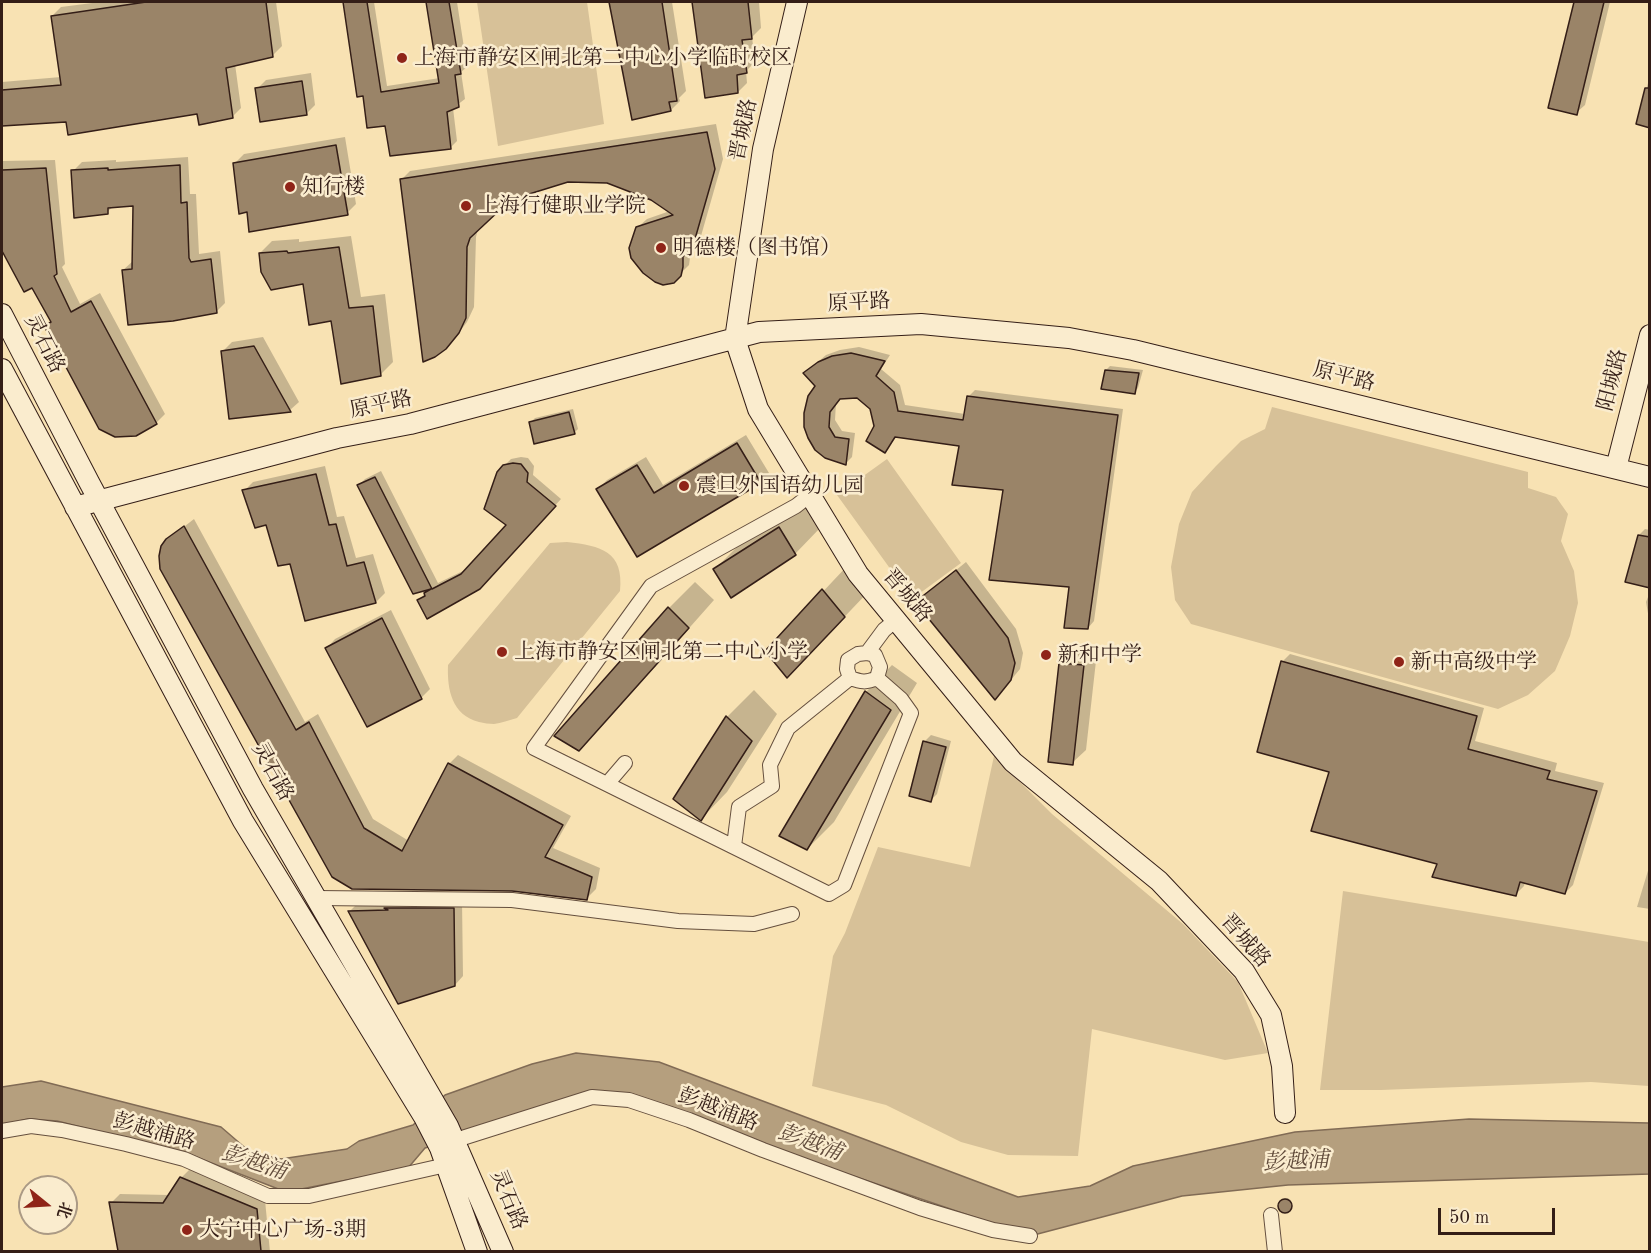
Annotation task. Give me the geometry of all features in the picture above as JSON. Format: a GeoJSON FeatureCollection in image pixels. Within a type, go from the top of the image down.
{"type":"FeatureCollection","features":[{"type":"Feature","properties":{"kind":"street","name":"晋城路"},"geometry":{"type":"LineString","coordinates":[[797,2],[763,149],[735,339],[758,409],[858,574],[1013,762],[1159,881],[1244,971],[1271,1015],[1282,1066],[1285,1113]]}},
{"type":"Feature","properties":{"kind":"street","name":"灵石路"},"geometry":{"type":"LineString","coordinates":[[2,314],[99,501],[253,789],[317,898],[503,1251]]}},
{"type":"Feature","properties":{"kind":"street","name":"原平路"},"geometry":{"type":"LineString","coordinates":[[75,507],[337,438],[410,424],[759,332],[921,324],[1069,338],[1141,352],[1650,477]]}},
{"type":"Feature","properties":{"kind":"street","name":"阳城路"},"geometry":{"type":"LineString","coordinates":[[1616,468],[1650,334]]}},
{"type":"Feature","properties":{"kind":"street","name":"灵石路"},"geometry":{"type":"LineString","coordinates":[[2,369],[243,821],[420,1094]]}},
{"type":"Feature","properties":{"kind":"street"},"geometry":{"type":"LineString","coordinates":[[810,495],[701,566],[651,586],[534,748],[829,894],[844,885],[911,713],[901,699],[877,678]]}},
{"type":"Feature","properties":{"kind":"street"},"geometry":{"type":"LineString","coordinates":[[867,653],[884,630],[896,620]]}},
{"type":"Feature","properties":{"kind":"street"},"geometry":{"type":"LineString","coordinates":[[850,678],[847,669],[849,660],[858,654],[867,653],[875,655],[878,661],[880,667],[877,678]]}},
{"type":"Feature","properties":{"kind":"street"},"geometry":{"type":"LineString","coordinates":[[734,846],[739,807],[772,786],[770,765],[788,728],[850,678]]}},
{"type":"Feature","properties":{"kind":"street"},"geometry":{"type":"LineString","coordinates":[[850,678],[861,682],[877,678]]}},
{"type":"Feature","properties":{"kind":"street"},"geometry":{"type":"LineString","coordinates":[[607,784],[625,763]]}},
{"type":"Feature","properties":{"kind":"street"},"geometry":{"type":"LineString","coordinates":[[317,898],[512,900],[678,921],[754,924],[792,914]]}},
{"type":"Feature","properties":{"kind":"street","name":"彭越浦路"},"geometry":{"type":"LineString","coordinates":[[2,1131],[31,1126],[62,1130],[184,1160],[268,1196],[309,1196],[450,1151],[592,1097],[629,1100],[689,1120],[920,1208],[993,1230],[1030,1236]]}},
{"type":"Feature","properties":{"kind":"street","name":"灵石路"},"geometry":{"type":"LineString","coordinates":[[450,1151],[477,1251]]}},
{"type":"Feature","properties":{"kind":"street"},"geometry":{"type":"LineString","coordinates":[[1271,1215],[1275,1251]]}},
{"type":"Feature","properties":{"kind":"shaded area"},"geometry":{"type":"Polygon","coordinates":[[[477,2],[587,2],[604,124],[498,146],[477,2]]]}},
{"type":"Feature","properties":{"kind":"shaded area"},"geometry":{"type":"Polygon","coordinates":[[[1272,407],[1528,472],[1528,488],[1556,497],[1568,514],[1561,541],[1574,571],[1578,603],[1570,636],[1555,671],[1528,695],[1498,709],[1191,624],[1175,600],[1171,567],[1179,524],[1192,492],[1241,441],[1265,429],[1272,407]]]}},
{"type":"Feature","properties":{"kind":"shaded area"},"geometry":{"type":"Polygon","coordinates":[[[887,459],[961,563],[912,599],[837,495],[887,459]]]}},
{"type":"Feature","properties":{"kind":"shaded area"},"geometry":{"type":"Polygon","coordinates":[[[567,542],[590,546],[608,553],[618,567],[620,591],[517,718],[494,724],[470,719],[463,714],[453,700],[450,692],[448,665],[550,543],[567,542]]]}},
{"type":"Feature","properties":{"kind":"shaded area"},"geometry":{"type":"Polygon","coordinates":[[[994,756],[1052,814],[1183,924],[1238,982],[1268,1053],[1225,1060],[1092,1029],[1078,1156],[1008,1155],[961,1142],[886,1105],[812,1086],[833,956],[845,933],[878,847],[970,867],[994,756]]]}},
{"type":"Feature","properties":{"kind":"shaded area"},"geometry":{"type":"Polygon","coordinates":[[[1343,891],[1649,942],[1649,1086],[1591,1082],[1320,1090],[1343,891]]]}},
{"type":"Feature","properties":{"kind":"water","name":"彭越浦"},"geometry":{"type":"Polygon","coordinates":[[[576,1053],[659,1062],[1018,1197],[1090,1186],[1133,1166],[1295,1132],[1469,1119],[1649,1123],[1650,1174],[1288,1185],[1182,1196],[1030,1236],[629,1100],[591,1097],[425,1148],[408,1168],[286,1192],[191,1155],[57,1121],[28,1119],[2,1125],[2,1087],[41,1081],[221,1127],[250,1152],[281,1159],[347,1149],[359,1141],[413,1125],[445,1095],[532,1064],[576,1053]]]}},
{"type":"Feature","properties":{"kind":"building"},"geometry":{"type":"Polygon","coordinates":[[[146,2],[266,2],[273,57],[226,68],[233,118],[199,125],[197,114],[68,135],[66,122],[2,126],[2,90],[61,85],[51,16],[146,2]]]}},
{"type":"Feature","properties":{"kind":"building"},"geometry":{"type":"Polygon","coordinates":[[[343,2],[367,2],[381,92],[439,83],[426,2],[449,2],[461,74],[455,75],[459,107],[447,112],[451,149],[390,156],[385,126],[367,128],[363,96],[357,97],[343,2]]]}},
{"type":"Feature","properties":{"kind":"building"},"geometry":{"type":"Polygon","coordinates":[[[609,2],[662,2],[677,101],[669,102],[671,111],[632,120],[609,2]]]}},
{"type":"Feature","properties":{"kind":"building"},"geometry":{"type":"Polygon","coordinates":[[[692,2],[748,2],[752,39],[742,40],[747,73],[737,75],[738,93],[705,98],[692,2]]]}},
{"type":"Feature","properties":{"kind":"building"},"geometry":{"type":"Polygon","coordinates":[[[1574,2],[1604,2],[1577,115],[1548,108],[1574,2]]]}},
{"type":"Feature","properties":{"kind":"building"},"geometry":{"type":"Polygon","coordinates":[[[302,81],[307,115],[260,122],[255,88],[302,81]]]}},
{"type":"Feature","properties":{"kind":"building"},"geometry":{"type":"Polygon","coordinates":[[[1645,88],[1650,88],[1650,128],[1636,124],[1645,88]]]}},
{"type":"Feature","properties":{"kind":"building","name":"明德楼（图书馆）"},"geometry":{"type":"Polygon","coordinates":[[[707,132],[715,169],[691,253],[683,256],[681,276],[674,283],[663,285],[655,282],[643,273],[631,258],[629,248],[636,227],[673,215],[651,200],[607,183],[568,182],[526,195],[501,209],[470,238],[467,247],[466,318],[459,333],[446,349],[423,362],[400,179],[707,132]]]}},
{"type":"Feature","properties":{"kind":"building","name":"知行楼"},"geometry":{"type":"Polygon","coordinates":[[[336,145],[348,215],[249,232],[247,212],[239,214],[233,163],[336,145]]]}},
{"type":"Feature","properties":{"kind":"building"},"geometry":{"type":"Polygon","coordinates":[[[180,165],[181,203],[187,202],[189,258],[191,262],[211,259],[217,313],[173,321],[128,325],[122,270],[132,269],[133,206],[108,208],[108,214],[74,218],[71,170],[180,165]]]}},
{"type":"Feature","properties":{"kind":"building"},"geometry":{"type":"Polygon","coordinates":[[[46,168],[57,274],[54,276],[71,312],[91,301],[157,424],[136,436],[115,437],[99,429],[44,326],[51,322],[32,288],[24,292],[2,251],[2,170],[46,168]]]}},
{"type":"Feature","properties":{"kind":"building"},"geometry":{"type":"Polygon","coordinates":[[[339,247],[349,308],[373,306],[381,376],[341,384],[331,321],[309,325],[303,284],[271,290],[261,272],[259,253],[287,251],[288,253],[339,247]]]}},
{"type":"Feature","properties":{"kind":"building"},"geometry":{"type":"Polygon","coordinates":[[[254,346],[291,412],[229,419],[221,351],[254,346]]]}},
{"type":"Feature","properties":{"kind":"building"},"geometry":{"type":"Polygon","coordinates":[[[851,353],[885,361],[876,376],[894,392],[898,411],[963,420],[967,396],[1118,415],[1088,629],[1064,628],[1069,587],[989,580],[1003,490],[952,485],[959,446],[895,437],[885,453],[866,441],[874,426],[870,409],[857,398],[840,399],[830,412],[829,427],[835,437],[849,439],[846,465],[825,458],[815,450],[804,427],[804,413],[808,396],[815,386],[803,373],[818,362],[832,356],[851,353]]]}},
{"type":"Feature","properties":{"kind":"building"},"geometry":{"type":"Polygon","coordinates":[[[1105,370],[1139,373],[1135,394],[1101,389],[1105,370]]]}},
{"type":"Feature","properties":{"kind":"building"},"geometry":{"type":"Polygon","coordinates":[[[569,412],[575,434],[534,444],[529,422],[569,412]]]}},
{"type":"Feature","properties":{"kind":"building"},"geometry":{"type":"Polygon","coordinates":[[[737,443],[761,483],[637,557],[596,489],[637,465],[654,493],[737,443]]]}},
{"type":"Feature","properties":{"kind":"building"},"geometry":{"type":"Polygon","coordinates":[[[521,464],[528,473],[527,482],[556,506],[480,589],[427,619],[417,600],[431,589],[413,594],[357,485],[375,477],[432,589],[461,574],[506,525],[484,509],[497,472],[503,465],[521,464]]]}},
{"type":"Feature","properties":{"kind":"building"},"geometry":{"type":"Polygon","coordinates":[[[316,474],[329,525],[336,524],[347,566],[364,562],[376,603],[305,621],[290,564],[278,566],[266,525],[255,528],[242,490],[316,474]]]}},
{"type":"Feature","properties":{"kind":"building"},"geometry":{"type":"Polygon","coordinates":[[[184,526],[296,730],[309,722],[364,828],[402,851],[448,763],[563,825],[545,857],[592,877],[587,900],[512,891],[352,889],[332,877],[160,569],[161,546],[166,539],[184,526]]]}},
{"type":"Feature","properties":{"kind":"building"},"geometry":{"type":"Polygon","coordinates":[[[779,527],[796,555],[731,598],[713,569],[779,527]]]}},
{"type":"Feature","properties":{"kind":"building"},"geometry":{"type":"Polygon","coordinates":[[[1638,535],[1650,537],[1650,588],[1625,582],[1638,535]]]}},
{"type":"Feature","properties":{"kind":"building"},"geometry":{"type":"Polygon","coordinates":[[[956,570],[1008,638],[1015,663],[1011,680],[995,700],[915,602],[956,570]]]}},
{"type":"Feature","properties":{"kind":"building"},"geometry":{"type":"Polygon","coordinates":[[[822,589],[845,617],[787,678],[765,651],[822,589]]]}},
{"type":"Feature","properties":{"kind":"building"},"geometry":{"type":"Polygon","coordinates":[[[668,607],[689,628],[579,751],[554,736],[668,607]]]}},
{"type":"Feature","properties":{"kind":"building"},"geometry":{"type":"Polygon","coordinates":[[[382,618],[422,699],[367,727],[325,648],[382,618]]]}},
{"type":"Feature","properties":{"kind":"building"},"geometry":{"type":"Polygon","coordinates":[[[1281,661],[1477,716],[1468,749],[1550,771],[1547,779],[1597,791],[1565,894],[1520,882],[1516,896],[1432,877],[1437,864],[1311,831],[1329,772],[1257,752],[1281,661]]]}},
{"type":"Feature","properties":{"kind":"building"},"geometry":{"type":"Polygon","coordinates":[[[1059,663],[1084,665],[1073,765],[1048,762],[1059,663]]]}},
{"type":"Feature","properties":{"kind":"building"},"geometry":{"type":"Polygon","coordinates":[[[865,691],[891,710],[807,850],[779,836],[865,691]]]}},
{"type":"Feature","properties":{"kind":"building"},"geometry":{"type":"Polygon","coordinates":[[[726,716],[752,741],[701,821],[673,799],[726,716]]]}},
{"type":"Feature","properties":{"kind":"building"},"geometry":{"type":"Polygon","coordinates":[[[923,741],[946,747],[931,802],[909,796],[923,741]]]}},
{"type":"Feature","properties":{"kind":"building"},"geometry":{"type":"Polygon","coordinates":[[[384,908],[454,908],[455,986],[398,1004],[348,911],[388,910],[384,908]]]}},
{"type":"Feature","properties":{"kind":"building","name":"大宁中心广场-3期"},"geometry":{"type":"Polygon","coordinates":[[[180,1177],[257,1209],[261,1251],[118,1251],[109,1202],[163,1203],[180,1177]]]}},
{"type":"Feature","properties":{"kind":"building"},"geometry":{"type":"Polygon","coordinates":[[[1285,1199],[1290,1201],[1292,1206],[1290,1211],[1285,1213],[1280,1211],[1278,1206],[1280,1201],[1285,1199]]]}},
{"type":"Feature","properties":{"kind":"place","name":"上海市静安区闸北第二中心小学临时校区"},"geometry":{"type":"Point","coordinates":[402,58]}},
{"type":"Feature","properties":{"kind":"place","name":"知行楼"},"geometry":{"type":"Point","coordinates":[290,187]}},
{"type":"Feature","properties":{"kind":"place","name":"上海行健职业学院"},"geometry":{"type":"Point","coordinates":[466,206]}},
{"type":"Feature","properties":{"kind":"place","name":"明德楼（图书馆）"},"geometry":{"type":"Point","coordinates":[661,248]}},
{"type":"Feature","properties":{"kind":"place","name":"震旦外国语幼儿园"},"geometry":{"type":"Point","coordinates":[684,486]}},
{"type":"Feature","properties":{"kind":"place","name":"上海市静安区闸北第二中心小学"},"geometry":{"type":"Point","coordinates":[502,652]}},
{"type":"Feature","properties":{"kind":"place","name":"新和中学"},"geometry":{"type":"Point","coordinates":[1046,655]}},
{"type":"Feature","properties":{"kind":"place","name":"新中高级中学"},"geometry":{"type":"Point","coordinates":[1399,662]}},
{"type":"Feature","properties":{"kind":"place","name":"大宁中心广场-3期"},"geometry":{"type":"Point","coordinates":[187,1230]}}]}
